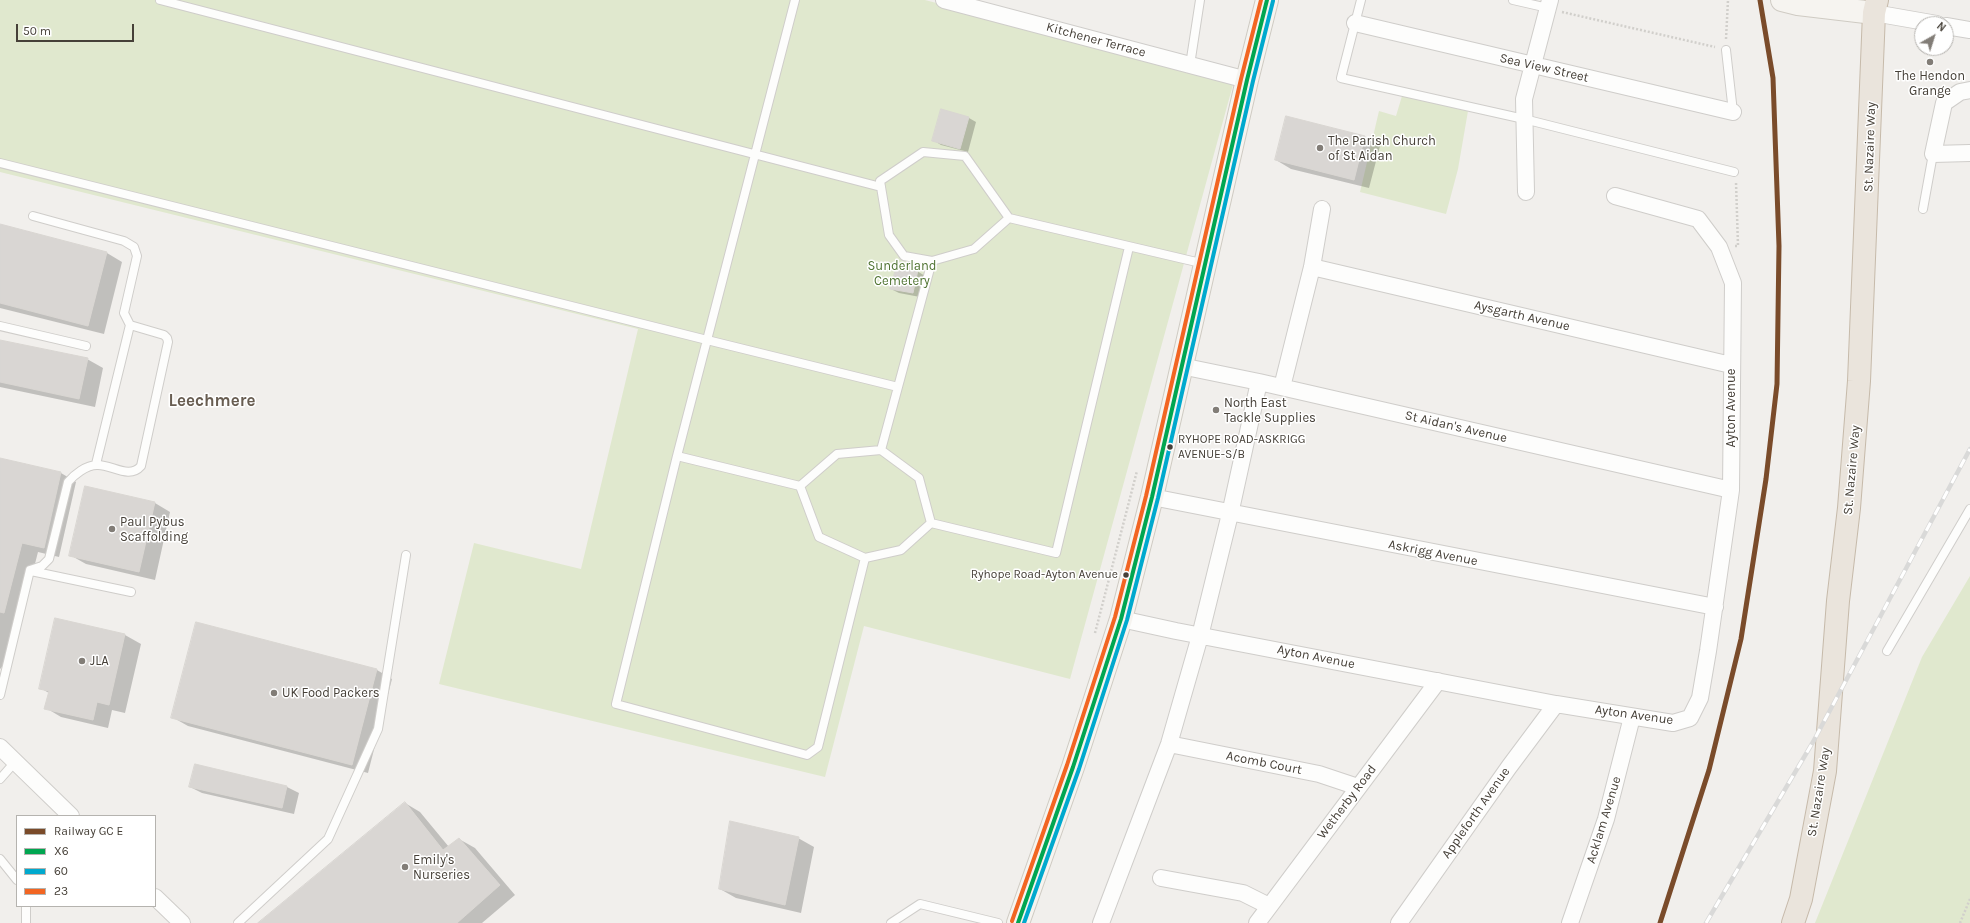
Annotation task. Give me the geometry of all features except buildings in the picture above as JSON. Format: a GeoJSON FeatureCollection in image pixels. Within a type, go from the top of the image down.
{"type":"FeatureCollection","features":[{"type":"Feature","properties":{"kind":"highway","name":"St. Nazaire Way"},"geometry":{"type":"LineString","coordinates":[[1793,923],[1801,899],[1824,772],[1838,601],[1849,508],[1859,381],[1875,6]]}},
{"type":"Feature","properties":{"kind":"main road"},"geometry":{"type":"LineString","coordinates":[[1018,923],[1073,767],[1121,619],[1152,497],[1247,80],[1267,0]]}},
{"type":"Feature","properties":{"kind":"main road"},"geometry":{"type":"LineString","coordinates":[[1790,2],[1875,6]]}},
{"type":"Feature","properties":{"kind":"street","name":"Kitchener Terrace"},"geometry":{"type":"LineString","coordinates":[[944,0],[1247,80]]}},
{"type":"Feature","properties":{"kind":"street"},"geometry":{"type":"LineString","coordinates":[[1526,192],[1524,99],[1549,4]]}},
{"type":"Feature","properties":{"kind":"street"},"geometry":{"type":"LineString","coordinates":[[1875,6],[1914,17]]}},
{"type":"Feature","properties":{"kind":"street","name":"Sea View Street"},"geometry":{"type":"LineString","coordinates":[[1356,23],[1733,112]]}},
{"type":"Feature","properties":{"kind":"street"},"geometry":{"type":"LineString","coordinates":[[1954,27],[1970,30]]}},
{"type":"Feature","properties":{"kind":"street"},"geometry":{"type":"LineString","coordinates":[[1970,90],[1960,92],[1944,102],[1933,154],[1970,153]]}},
{"type":"Feature","properties":{"kind":"street","name":"Ayton Avenue"},"geometry":{"type":"LineString","coordinates":[[1121,619],[1200,636],[1556,704],[1672,723],[1690,718],[1700,698],[1732,490],[1731,365],[1733,283],[1719,247],[1698,219],[1615,196]]}},
{"type":"Feature","properties":{"kind":"street"},"geometry":{"type":"LineString","coordinates":[[1282,387],[1312,267],[1322,209]]}},
{"type":"Feature","properties":{"kind":"street","name":"Aysgarth Avenue"},"geometry":{"type":"LineString","coordinates":[[1312,267],[1731,365]]}},
{"type":"Feature","properties":{"kind":"street","name":"St Aidan's Avenue"},"geometry":{"type":"LineString","coordinates":[[1181,366],[1282,387],[1732,490]]}},
{"type":"Feature","properties":{"kind":"street"},"geometry":{"type":"LineString","coordinates":[[1101,923],[1169,744],[1200,636],[1230,514],[1259,382]]}},
{"type":"Feature","properties":{"kind":"street","name":"Askrigg Avenue"},"geometry":{"type":"LineString","coordinates":[[1152,497],[1230,514],[1715,607]]}},
{"type":"Feature","properties":{"kind":"street","name":"Wetherby Road"},"geometry":{"type":"LineString","coordinates":[[1257,923],[1438,681]]}},
{"type":"Feature","properties":{"kind":"street","name":"Appleforth Avenue"},"geometry":{"type":"LineString","coordinates":[[1404,921],[1509,767],[1556,704]]}},
{"type":"Feature","properties":{"kind":"street","name":"Acklam Avenue"},"geometry":{"type":"LineString","coordinates":[[1570,923],[1606,819],[1632,717]]}},
{"type":"Feature","properties":{"kind":"street","name":"Acomb Court"},"geometry":{"type":"LineString","coordinates":[[1169,744],[1319,774],[1358,787]]}},
{"type":"Feature","properties":{"kind":"street"},"geometry":{"type":"LineString","coordinates":[[0,747],[70,815]]}},
{"type":"Feature","properties":{"kind":"street"},"geometry":{"type":"LineString","coordinates":[[1161,878],[1243,893],[1269,906]]}},
{"type":"Feature","properties":{"kind":"street"},"geometry":{"type":"LineString","coordinates":[[156,898],[182,923]]}},
{"type":"Feature","properties":{"kind":"lane"},"geometry":{"type":"LineString","coordinates":[[160,0],[881,187]]}},
{"type":"Feature","properties":{"kind":"lane"},"geometry":{"type":"LineString","coordinates":[[795,0],[707,340],[616,704],[807,755],[818,747],[864,558]]}},
{"type":"Feature","properties":{"kind":"lane"},"geometry":{"type":"LineString","coordinates":[[1190,65],[1199,0]]}},
{"type":"Feature","properties":{"kind":"lane"},"geometry":{"type":"LineString","coordinates":[[1361,0],[1341,78],[1524,119],[1734,172]]}},
{"type":"Feature","properties":{"kind":"lane"},"geometry":{"type":"LineString","coordinates":[[1513,0],[1549,4]]}},
{"type":"Feature","properties":{"kind":"lane"},"geometry":{"type":"LineString","coordinates":[[1726,50],[1733,112]]}},
{"type":"Feature","properties":{"kind":"lane"},"geometry":{"type":"LineString","coordinates":[[1009,218],[974,249],[932,261],[904,256],[889,235],[880,181],[923,152],[965,156],[1009,218],[1205,264]]}},
{"type":"Feature","properties":{"kind":"lane"},"geometry":{"type":"LineString","coordinates":[[1923,209],[1933,154]]}},
{"type":"Feature","properties":{"kind":"lane"},"geometry":{"type":"LineString","coordinates":[[0,163],[898,387]]}},
{"type":"Feature","properties":{"kind":"lane"},"geometry":{"type":"LineString","coordinates":[[33,216],[124,241],[134,247],[137,256],[124,313],[130,325],[96,464]]}},
{"type":"Feature","properties":{"kind":"lane"},"geometry":{"type":"LineString","coordinates":[[931,523],[1056,553],[1130,247]]}},
{"type":"Feature","properties":{"kind":"lane"},"geometry":{"type":"LineString","coordinates":[[881,450],[932,261]]}},
{"type":"Feature","properties":{"kind":"lane"},"geometry":{"type":"LineString","coordinates":[[30,570],[42,566],[49,559],[68,482],[76,474],[96,464],[131,472],[137,471],[141,466],[168,342],[164,335],[130,325]]}},
{"type":"Feature","properties":{"kind":"lane"},"geometry":{"type":"LineString","coordinates":[[0,326],[86,346]]}},
{"type":"Feature","properties":{"kind":"lane"},"geometry":{"type":"LineString","coordinates":[[800,486],[837,454],[881,450],[919,478],[931,523]]}},
{"type":"Feature","properties":{"kind":"lane"},"geometry":{"type":"LineString","coordinates":[[678,456],[800,486]]}},
{"type":"Feature","properties":{"kind":"lane"},"geometry":{"type":"LineString","coordinates":[[800,486],[820,537],[864,558],[901,550],[931,523]]}},
{"type":"Feature","properties":{"kind":"lane"},"geometry":{"type":"LineString","coordinates":[[1887,651],[1970,509]]}},
{"type":"Feature","properties":{"kind":"lane"},"geometry":{"type":"LineString","coordinates":[[238,923],[328,839],[378,729],[406,555]]}},
{"type":"Feature","properties":{"kind":"lane"},"geometry":{"type":"LineString","coordinates":[[30,570],[131,592]]}},
{"type":"Feature","properties":{"kind":"lane"},"geometry":{"type":"LineString","coordinates":[[0,695],[30,570]]}},
{"type":"Feature","properties":{"kind":"lane"},"geometry":{"type":"LineString","coordinates":[[0,779],[15,762]]}},
{"type":"Feature","properties":{"kind":"lane"},"geometry":{"type":"LineString","coordinates":[[0,859],[16,879]]}},
{"type":"Feature","properties":{"kind":"lane"},"geometry":{"type":"LineString","coordinates":[[891,923],[920,904],[998,923]]}},
{"type":"Feature","properties":{"kind":"lane"},"geometry":{"type":"LineString","coordinates":[[26,907],[26,923]]}},
{"type":"Feature","properties":{"kind":"path"},"geometry":{"type":"LineString","coordinates":[[1549,4],[1726,50],[1728,0]]}},
{"type":"Feature","properties":{"kind":"path"},"geometry":{"type":"LineString","coordinates":[[1719,247],[1738,246],[1736,178],[1734,172]]}},
{"type":"Feature","properties":{"kind":"path"},"geometry":{"type":"LineString","coordinates":[[1094,638],[1138,469]]}},
{"type":"Feature","properties":{"kind":"path"},"geometry":{"type":"LineString","coordinates":[[1960,923],[1970,900]]}},
{"type":"Feature","properties":{"kind":"green space","name":"Sunderland Cemetery"},"geometry":{"type":"Polygon","coordinates":[[[0,0],[925,0],[1234,81],[1070,679],[864,626],[825,777],[439,684],[474,543],[581,569],[638,329],[0,172],[0,0]]]}},
{"type":"Feature","properties":{"kind":"green space"},"geometry":{"type":"Polygon","coordinates":[[[1402,96],[1468,111],[1458,169],[1446,214],[1360,192],[1379,111],[1396,116],[1402,96]]]}},
{"type":"Feature","properties":{"kind":"green space"},"geometry":{"type":"Polygon","coordinates":[[[1970,576],[1970,923],[1815,923],[1922,657],[1970,576]]]}},
{"type":"Feature","properties":{"kind":"railway"},"geometry":{"type":"LineString","coordinates":[[1706,923],[1813,742],[1970,449]]}},
{"type":"Feature","properties":{"kind":"transit line","name":"23"},"geometry":{"type":"LineString","coordinates":[[1012,921],[1067,765],[1115,617],[1146,496],[1241,79],[1261,0]]}},
{"type":"Feature","properties":{"kind":"transit line","name":"X6"},"geometry":{"type":"LineString","coordinates":[[1018,923],[1073,767],[1121,619],[1152,497],[1247,80],[1267,0]]}},
{"type":"Feature","properties":{"kind":"transit line"},"geometry":{"type":"LineString","coordinates":[[1660,923],[1709,770],[1741,639],[1766,479],[1777,384],[1779,246],[1773,78],[1760,0]]}},
{"type":"Feature","properties":{"kind":"transit line","name":"60"},"geometry":{"type":"LineString","coordinates":[[1024,923],[1079,769],[1127,620],[1158,498],[1253,81],[1273,1]]}},
{"type":"Feature","properties":{"kind":"place","name":"The Hendon Grange"},"geometry":{"type":"Point","coordinates":[1930,62]}},
{"type":"Feature","properties":{"kind":"place","name":"The Parish Church of St Aidan"},"geometry":{"type":"Point","coordinates":[1320,148]}},
{"type":"Feature","properties":{"kind":"place","name":"North East Tackle Supplies"},"geometry":{"type":"Point","coordinates":[1216,410]}},
{"type":"Feature","properties":{"kind":"place","name":"RYHOPE ROAD-ASKRIGG AVENUE-S/B"},"geometry":{"type":"Point","coordinates":[1170,447]}},
{"type":"Feature","properties":{"kind":"place","name":"Paul Pybus Scaffolding"},"geometry":{"type":"Point","coordinates":[112,529]}},
{"type":"Feature","properties":{"kind":"place","name":"Ryhope Road-Ayton Avenue"},"geometry":{"type":"Point","coordinates":[1126,575]}},
{"type":"Feature","properties":{"kind":"place","name":"JLA"},"geometry":{"type":"Point","coordinates":[82,661]}},
{"type":"Feature","properties":{"kind":"place","name":"UK Food Packers"},"geometry":{"type":"Point","coordinates":[274,693]}},
{"type":"Feature","properties":{"kind":"place","name":"Emily's Nurseries"},"geometry":{"type":"Point","coordinates":[405,867]}},
{"type":"Feature","properties":{"kind":"district","name":"Leechmere"},"geometry":{"type":"Point","coordinates":[212,401]}}]}
